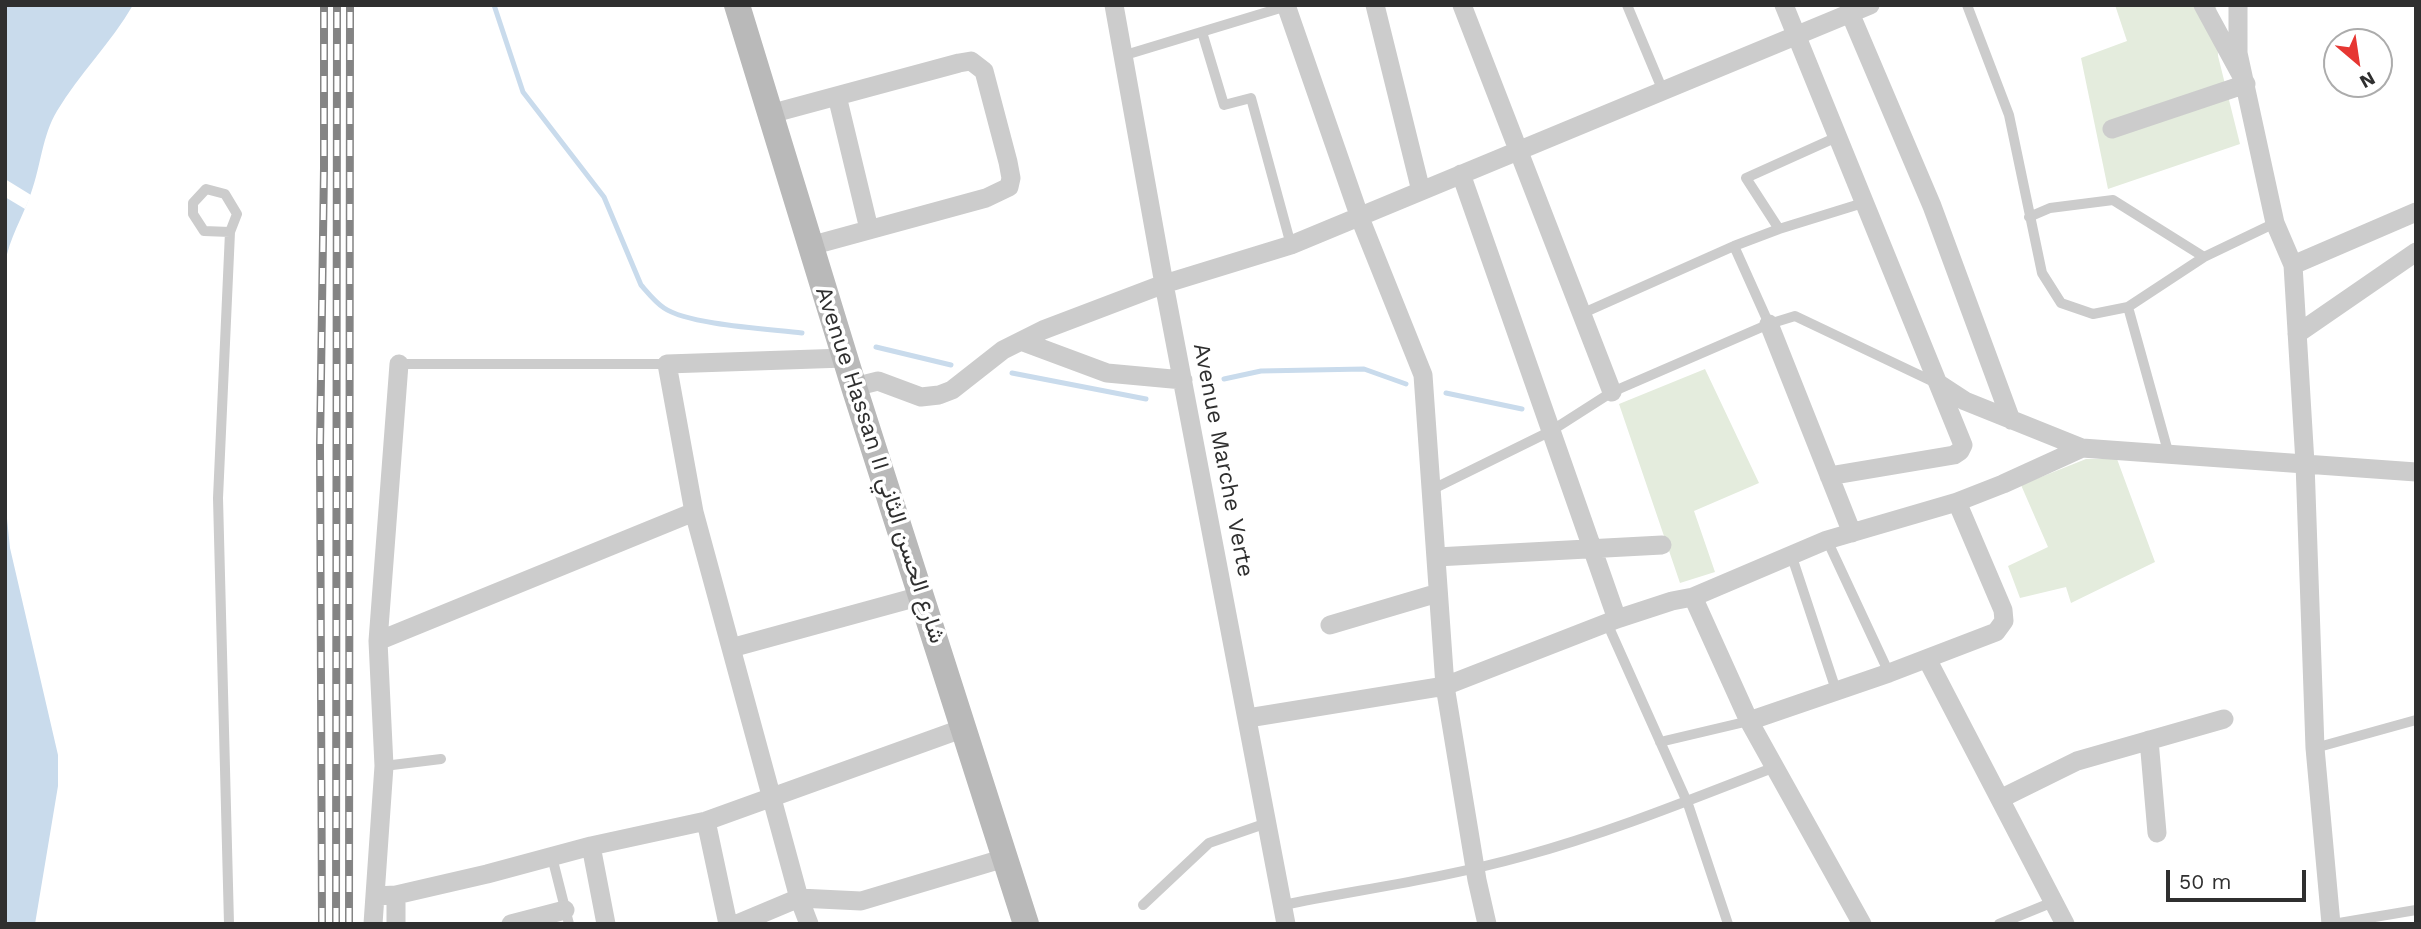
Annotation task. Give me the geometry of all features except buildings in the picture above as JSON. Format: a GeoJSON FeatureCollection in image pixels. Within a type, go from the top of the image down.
{"type":"FeatureCollection","features":[{"type":"Feature","properties":{"kind":"street","name":"Avenue Hassan II شارع الحسن الثاني"},"geometry":{"type":"LineString","coordinates":[[737,5],[854,387],[1026,924]]}},
{"type":"Feature","properties":{"kind":"street","name":"Avenue Marche Verte"},"geometry":{"type":"LineString","coordinates":[[1114,5],[1164,284],[1284,914]]}},
{"type":"Feature","properties":{"kind":"street"},"geometry":{"type":"LineString","coordinates":[[1375,5],[1421,191]]}},
{"type":"Feature","properties":{"kind":"street"},"geometry":{"type":"LineString","coordinates":[[1784,5],[1963,445],[1954,455],[1829,476]]}},
{"type":"Feature","properties":{"kind":"street"},"geometry":{"type":"LineString","coordinates":[[854,387],[877,381],[921,397],[939,395],[964,383],[1003,350],[1043,330],[1164,284],[1291,245],[1360,218],[1870,5]]}},
{"type":"Feature","properties":{"kind":"street"},"geometry":{"type":"LineString","coordinates":[[2203,5],[2246,85]]}},
{"type":"Feature","properties":{"kind":"street"},"geometry":{"type":"LineString","coordinates":[[2238,5],[2238,53],[2274,223],[2293,265],[2305,463],[2315,748],[2332,924]]}},
{"type":"Feature","properties":{"kind":"street"},"geometry":{"type":"LineString","coordinates":[[1286,6],[1360,218],[1423,375],[1445,686],[1487,924]]}},
{"type":"Feature","properties":{"kind":"street"},"geometry":{"type":"LineString","coordinates":[[1466,7],[1518,152],[1612,392]]}},
{"type":"Feature","properties":{"kind":"street"},"geometry":{"type":"LineString","coordinates":[[1850,13],[1932,206],[2011,420]]}},
{"type":"Feature","properties":{"kind":"street"},"geometry":{"type":"LineString","coordinates":[[770,114],[971,61],[984,71],[1008,162],[1011,178],[1009,187],[1003,192],[810,246]]}},
{"type":"Feature","properties":{"kind":"street"},"geometry":{"type":"LineString","coordinates":[[2112,129],[2246,85]]}},
{"type":"Feature","properties":{"kind":"street"},"geometry":{"type":"LineString","coordinates":[[837,96],[869,229]]}},
{"type":"Feature","properties":{"kind":"street"},"geometry":{"type":"LineString","coordinates":[[1461,174],[1592,550],[1612,621]]}},
{"type":"Feature","properties":{"kind":"street"},"geometry":{"type":"LineString","coordinates":[[2293,265],[2416,212]]}},
{"type":"Feature","properties":{"kind":"street"},"geometry":{"type":"LineString","coordinates":[[2297,334],[2416,252]]}},
{"type":"Feature","properties":{"kind":"street"},"geometry":{"type":"LineString","coordinates":[[1769,324],[1852,533]]}},
{"type":"Feature","properties":{"kind":"street"},"geometry":{"type":"LineString","coordinates":[[1021,341],[1107,373],[1183,380]]}},
{"type":"Feature","properties":{"kind":"street"},"geometry":{"type":"LineString","coordinates":[[809,924],[799,898],[694,512],[667,363],[845,358]]}},
{"type":"Feature","properties":{"kind":"street"},"geometry":{"type":"LineString","coordinates":[[373,924],[384,766],[378,641],[399,364]]}},
{"type":"Feature","properties":{"kind":"street"},"geometry":{"type":"LineString","coordinates":[[1940,384],[1965,401],[2082,448],[2416,472]]}},
{"type":"Feature","properties":{"kind":"street"},"geometry":{"type":"LineString","coordinates":[[1248,718],[1445,686],[1612,621],[1672,601],[1693,597],[1827,540],[1957,502],[2082,448]]}},
{"type":"Feature","properties":{"kind":"street"},"geometry":{"type":"LineString","coordinates":[[1749,721],[1889,673],[1996,632],[2004,621],[2003,610],[1957,502]]}},
{"type":"Feature","properties":{"kind":"street"},"geometry":{"type":"LineString","coordinates":[[378,641],[694,512]]}},
{"type":"Feature","properties":{"kind":"street"},"geometry":{"type":"LineString","coordinates":[[1436,557],[1662,545]]}},
{"type":"Feature","properties":{"kind":"street"},"geometry":{"type":"LineString","coordinates":[[1330,625],[1438,593]]}},
{"type":"Feature","properties":{"kind":"street"},"geometry":{"type":"LineString","coordinates":[[731,648],[921,596]]}},
{"type":"Feature","properties":{"kind":"street"},"geometry":{"type":"LineString","coordinates":[[1693,597],[1749,721],[1862,924]]}},
{"type":"Feature","properties":{"kind":"street"},"geometry":{"type":"LineString","coordinates":[[1927,659],[2065,924]]}},
{"type":"Feature","properties":{"kind":"street"},"geometry":{"type":"LineString","coordinates":[[2000,799],[2077,761],[2224,719]]}},
{"type":"Feature","properties":{"kind":"street"},"geometry":{"type":"LineString","coordinates":[[375,896],[396,895],[591,846],[706,821],[964,728]]}},
{"type":"Feature","properties":{"kind":"street"},"geometry":{"type":"LineString","coordinates":[[2149,740],[2157,833]]}},
{"type":"Feature","properties":{"kind":"street"},"geometry":{"type":"LineString","coordinates":[[706,821],[728,924]]}},
{"type":"Feature","properties":{"kind":"street"},"geometry":{"type":"LineString","coordinates":[[591,846],[606,924]]}},
{"type":"Feature","properties":{"kind":"street"},"geometry":{"type":"LineString","coordinates":[[737,924],[799,898],[861,901],[1005,858]]}},
{"type":"Feature","properties":{"kind":"street"},"geometry":{"type":"LineString","coordinates":[[396,895],[396,924]]}},
{"type":"Feature","properties":{"kind":"street"},"geometry":{"type":"LineString","coordinates":[[511,924],[567,917]]}},
{"type":"Feature","properties":{"kind":"lane"},"geometry":{"type":"LineString","coordinates":[[1627,5],[1663,91]]}},
{"type":"Feature","properties":{"kind":"lane"},"geometry":{"type":"LineString","coordinates":[[1967,5],[2009,115],[2042,273],[2061,303],[2093,314],[2128,307],[2204,257],[2274,223]]}},
{"type":"Feature","properties":{"kind":"lane"},"geometry":{"type":"LineString","coordinates":[[1122,56],[1286,6]]}},
{"type":"Feature","properties":{"kind":"lane"},"geometry":{"type":"LineString","coordinates":[[1202,32],[1224,105],[1251,98],[1291,245]]}},
{"type":"Feature","properties":{"kind":"lane"},"geometry":{"type":"LineString","coordinates":[[1779,229],[1746,178],[1837,137]]}},
{"type":"Feature","properties":{"kind":"lane"},"geometry":{"type":"LineString","coordinates":[[229,924],[218,498],[230,232],[237,214],[225,194],[206,189],[193,202],[193,214],[205,231],[230,232]]}},
{"type":"Feature","properties":{"kind":"lane"},"geometry":{"type":"LineString","coordinates":[[2029,217],[2050,208],[2113,200],[2204,257]]}},
{"type":"Feature","properties":{"kind":"lane"},"geometry":{"type":"LineString","coordinates":[[1581,314],[1734,246],[1863,203]]}},
{"type":"Feature","properties":{"kind":"lane"},"geometry":{"type":"LineString","coordinates":[[1734,246],[1769,324]]}},
{"type":"Feature","properties":{"kind":"lane"},"geometry":{"type":"LineString","coordinates":[[2128,307],[2169,456]]}},
{"type":"Feature","properties":{"kind":"lane"},"geometry":{"type":"LineString","coordinates":[[1431,490],[1551,432],[1612,392],[1769,324],[1795,316],[1940,384]]}},
{"type":"Feature","properties":{"kind":"lane"},"geometry":{"type":"LineString","coordinates":[[399,364],[667,363]]}},
{"type":"Feature","properties":{"kind":"lane"},"geometry":{"type":"LineString","coordinates":[[1827,540],[1889,673]]}},
{"type":"Feature","properties":{"kind":"lane"},"geometry":{"type":"LineString","coordinates":[[1791,554],[1836,690]]}},
{"type":"Feature","properties":{"kind":"lane"},"geometry":{"type":"LineString","coordinates":[[1612,621],[1704,845],[1728,924]]}},
{"type":"Feature","properties":{"kind":"lane"},"geometry":{"type":"LineString","coordinates":[[2315,748],[2416,720]]}},
{"type":"Feature","properties":{"kind":"lane"},"geometry":{"type":"LineString","coordinates":[[1660,742],[1749,721]]}},
{"type":"Feature","properties":{"kind":"lane"},"geometry":{"type":"LineString","coordinates":[[384,766],[441,759]]}},
{"type":"Feature","properties":{"kind":"lane"},"geometry":{"type":"LineString","coordinates":[[1284,914],[1524,856],[1687,801],[1775,767]]}},
{"type":"Feature","properties":{"kind":"lane"},"geometry":{"type":"LineString","coordinates":[[1143,905],[1209,843],[1267,823]]}},
{"type":"Feature","properties":{"kind":"lane"},"geometry":{"type":"LineString","coordinates":[[552,857],[567,917]]}},
{"type":"Feature","properties":{"kind":"lane"},"geometry":{"type":"LineString","coordinates":[[1999,924],[2053,902]]}},
{"type":"Feature","properties":{"kind":"lane"},"geometry":{"type":"LineString","coordinates":[[2332,924],[2416,910]]}},
{"type":"Feature","properties":{"kind":"green space"},"geometry":{"type":"Polygon","coordinates":[[[2115,5],[2216,5],[2218,56],[2240,144],[2108,189],[2081,58],[2127,41],[2115,5]]]}},
{"type":"Feature","properties":{"kind":"green space"},"geometry":{"type":"Polygon","coordinates":[[[1705,369],[1759,483],[1694,511],[1715,572],[1680,583],[1619,404],[1705,369]]]}},
{"type":"Feature","properties":{"kind":"green space"},"geometry":{"type":"Polygon","coordinates":[[[2086,459],[2117,459],[2155,562],[2071,603],[2066,587],[2020,598],[2008,566],[2048,547],[2021,485],[2086,459]]]}},
{"type":"Feature","properties":{"kind":"water"},"geometry":{"type":"Polygon","coordinates":[[[5,5],[133,5],[66,97],[52,121],[28,202],[5,264],[5,5]]]}},
{"type":"Feature","properties":{"kind":"water"},"geometry":{"type":"Polygon","coordinates":[[[5,499],[10,548],[58,755],[58,786],[35,924],[5,924],[5,499]]]}},
{"type":"Feature","properties":{"kind":"pier"},"geometry":{"type":"Polygon","coordinates":[[[5,179],[31,195],[25,209],[5,197],[5,179]]]}},
{"type":"Feature","properties":{"kind":"waterway"},"geometry":{"type":"LineString","coordinates":[[494,5],[523,92],[604,197],[641,285],[652,297],[664,308],[691,319],[802,333]]}},
{"type":"Feature","properties":{"kind":"waterway"},"geometry":{"type":"LineString","coordinates":[[876,347],[951,365]]}},
{"type":"Feature","properties":{"kind":"waterway"},"geometry":{"type":"LineString","coordinates":[[1224,379],[1261,371],[1364,369],[1406,384]]}},
{"type":"Feature","properties":{"kind":"waterway"},"geometry":{"type":"LineString","coordinates":[[1012,373],[1146,399]]}},
{"type":"Feature","properties":{"kind":"waterway"},"geometry":{"type":"LineString","coordinates":[[1446,393],[1522,409]]}},
{"type":"Feature","properties":{"kind":"railway"},"geometry":{"type":"LineString","coordinates":[[322,924],[320,446],[324,5]]}},
{"type":"Feature","properties":{"kind":"railway"},"geometry":{"type":"LineString","coordinates":[[336,924],[337,5]]}},
{"type":"Feature","properties":{"kind":"railway"},"geometry":{"type":"LineString","coordinates":[[349,924],[350,5]]}}]}
